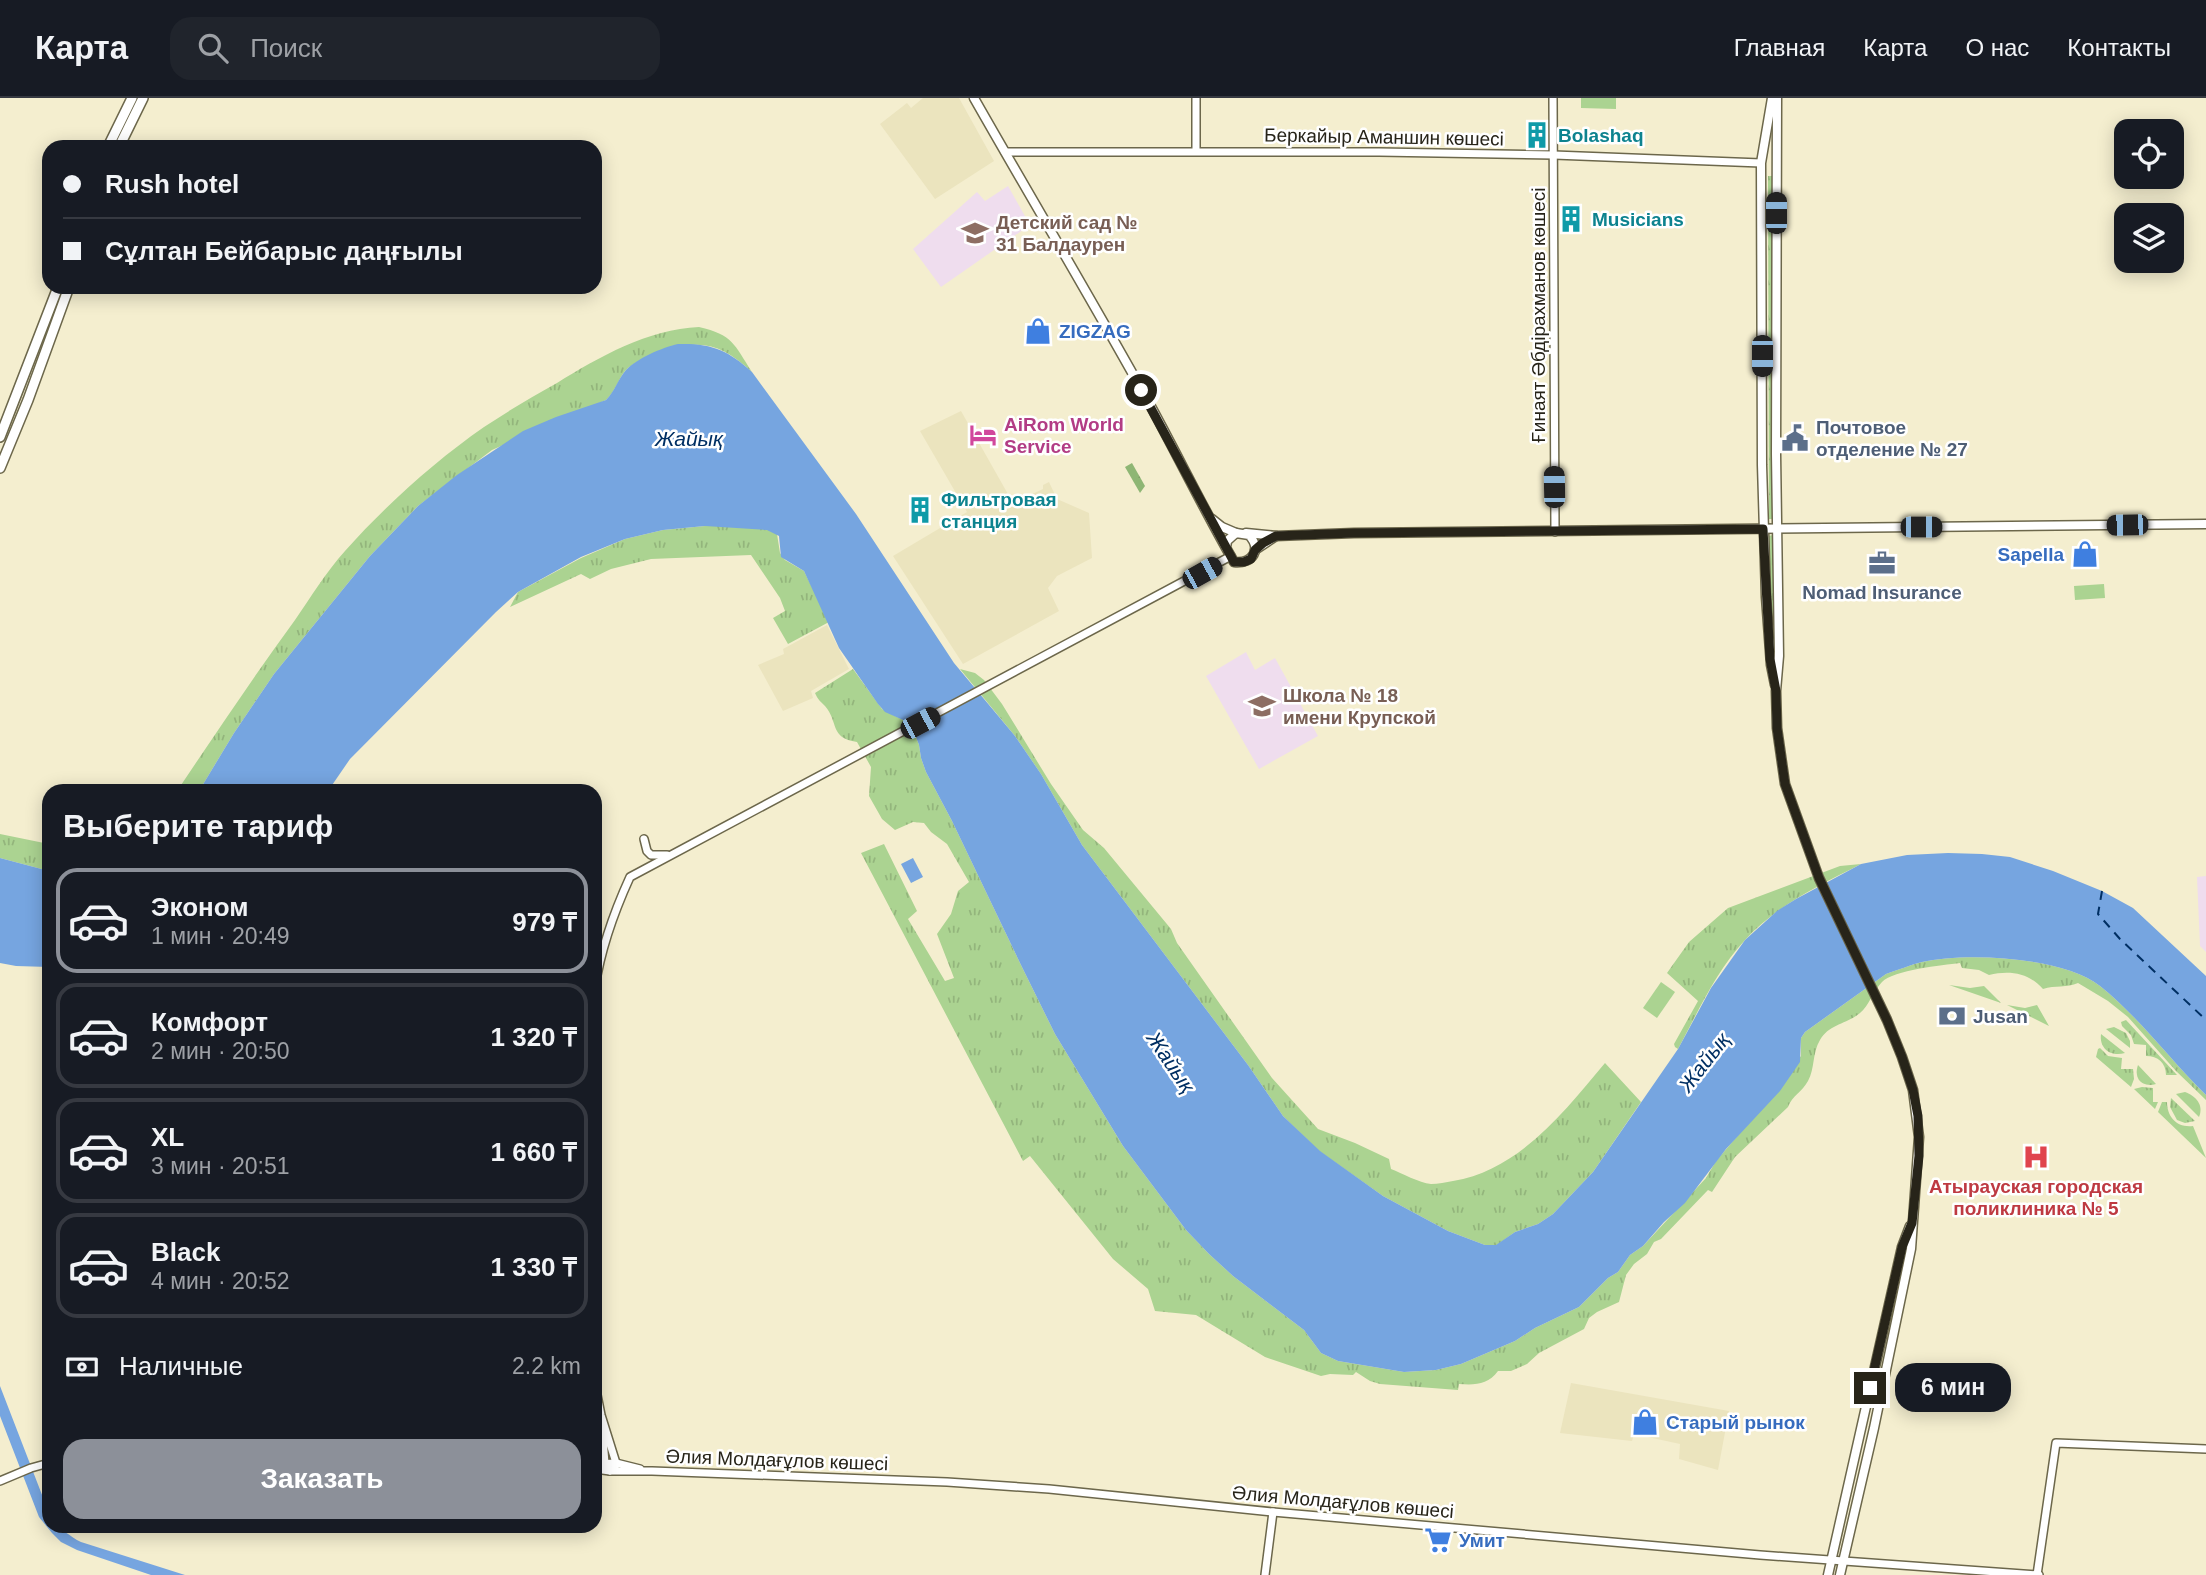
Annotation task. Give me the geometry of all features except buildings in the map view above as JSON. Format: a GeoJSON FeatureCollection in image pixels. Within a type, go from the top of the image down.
{"type":"FeatureCollection","features":[{"type":"Feature","properties":{"kind":"highway"},"geometry":{"type":"LineString","coordinates":[[111,140],[132,98]]}},
{"type":"Feature","properties":{"kind":"highway"},"geometry":{"type":"LineString","coordinates":[[122,140],[143,98]]}},
{"type":"Feature","properties":{"kind":"highway"},"geometry":{"type":"LineString","coordinates":[[0,437],[55,294]]}},
{"type":"Feature","properties":{"kind":"highway"},"geometry":{"type":"LineString","coordinates":[[0,467],[28,400],[66,294]]}},
{"type":"Feature","properties":{"kind":"main road"},"geometry":{"type":"LineString","coordinates":[[974,98],[1149,403],[1234,562],[1251,559],[1255,550],[1254,541],[1241,533]]}},
{"type":"Feature","properties":{"kind":"main road"},"geometry":{"type":"LineString","coordinates":[[1196,98],[1196,151]]}},
{"type":"Feature","properties":{"kind":"main road","name":"Ғинаят Әбдірахманов көшесі"},"geometry":{"type":"LineString","coordinates":[[1553,98],[1555,532]]}},
{"type":"Feature","properties":{"kind":"main road"},"geometry":{"type":"LineString","coordinates":[[1774,98],[1779,656],[1777,728],[1785,784],[1819,878],[1902,1057],[1913,1090],[1919,1137],[1912,1243],[1840,1575]]}},
{"type":"Feature","properties":{"kind":"main road"},"geometry":{"type":"LineString","coordinates":[[1774,98],[1761,163],[1763,529],[1770,659],[1776,691]]}},
{"type":"Feature","properties":{"kind":"main road"},"geometry":{"type":"LineString","coordinates":[[1764,149],[1776,149]]}},
{"type":"Feature","properties":{"kind":"main road","name":"Беркайыр Аманшин көшесі"},"geometry":{"type":"LineString","coordinates":[[1005,152],[1554,155],[1761,163]]}},
{"type":"Feature","properties":{"kind":"main road"},"geometry":{"type":"LineString","coordinates":[[1209,517],[1222,527],[1241,533],[1276,536],[2206,524]]}},
{"type":"Feature","properties":{"kind":"main road"},"geometry":{"type":"LineString","coordinates":[[1226,548],[1227,541],[1241,533]]}},
{"type":"Feature","properties":{"kind":"main road"},"geometry":{"type":"LineString","coordinates":[[1255,550],[1276,536]]}},
{"type":"Feature","properties":{"kind":"main road"},"geometry":{"type":"LineString","coordinates":[[602,958],[609,928],[630,877],[1231,556]]}},
{"type":"Feature","properties":{"kind":"main road"},"geometry":{"type":"LineString","coordinates":[[644,839],[645,848],[651,855],[671,855]]}},
{"type":"Feature","properties":{"kind":"main road"},"geometry":{"type":"LineString","coordinates":[[1828,1575],[1902,1247],[1912,1223]]}},
{"type":"Feature","properties":{"kind":"main road"},"geometry":{"type":"LineString","coordinates":[[602,1420],[607,1444],[616,1462],[615,1468],[610,1471],[605,1463],[607,1444]]}},
{"type":"Feature","properties":{"kind":"main road"},"geometry":{"type":"LineString","coordinates":[[2038,1575],[2056,1443],[2206,1449]]}},
{"type":"Feature","properties":{"kind":"main road"},"geometry":{"type":"LineString","coordinates":[[602,1451],[607,1444]]}},
{"type":"Feature","properties":{"kind":"main road"},"geometry":{"type":"LineString","coordinates":[[607,1444],[629,1465]]}},
{"type":"Feature","properties":{"kind":"main road","name":"Әлия Молдағұлов көшесі"},"geometry":{"type":"LineString","coordinates":[[602,1463],[616,1462],[643,1471]]}},
{"type":"Feature","properties":{"kind":"main road"},"geometry":{"type":"LineString","coordinates":[[0,1481],[42,1465]]}},
{"type":"Feature","properties":{"kind":"main road","name":"Әлия Молдағұлов көшесі"},"geometry":{"type":"LineString","coordinates":[[602,1467],[610,1471],[947,1482],[1036,1488],[1760,1555],[2038,1575]]}},
{"type":"Feature","properties":{"kind":"main road"},"geometry":{"type":"LineString","coordinates":[[1265,1575],[1273,1512]]}},
{"type":"Feature","properties":{"kind":"shaded area"},"geometry":{"type":"Polygon","coordinates":[[[923,98],[959,98],[994,161],[935,199],[880,124],[907,103],[911,108],[923,98]]]}},
{"type":"Feature","properties":{"kind":"shaded area","name":"Детский сад № 31 Балдаурен"},"geometry":{"type":"Polygon","coordinates":[[[1008,186],[1030,225],[941,287],[913,249],[977,192],[985,201],[1008,186]]]}},
{"type":"Feature","properties":{"kind":"shaded area"},"geometry":{"type":"Polygon","coordinates":[[[961,411],[1013,503],[1043,489],[1043,485],[1049,482],[1057,499],[1089,513],[1092,558],[1057,576],[1048,588],[1059,611],[963,664],[893,556],[967,512],[920,431],[961,411]]]}},
{"type":"Feature","properties":{"kind":"shaded area"},"geometry":{"type":"Polygon","coordinates":[[[827,625],[849,669],[811,691],[813,698],[783,711],[758,665],[784,654],[783,649],[827,625]]]}},
{"type":"Feature","properties":{"kind":"shaded area","name":"Школа № 18 имени Крупской"},"geometry":{"type":"Polygon","coordinates":[[[1246,652],[1255,670],[1275,658],[1318,736],[1259,769],[1206,676],[1246,652]]]}},
{"type":"Feature","properties":{"kind":"shaded area"},"geometry":{"type":"Polygon","coordinates":[[[2206,876],[2206,952],[2200,946],[2197,877],[2206,876]]]}},
{"type":"Feature","properties":{"kind":"shaded area","name":"Старый рынок"},"geometry":{"type":"Polygon","coordinates":[[[1571,1383],[1729,1411],[1718,1470],[1679,1459],[1680,1444],[1634,1434],[1632,1441],[1560,1433],[1571,1383]]]}},
{"type":"Feature","properties":{"kind":"green space"},"geometry":{"type":"Polygon","coordinates":[[[1581,98],[1616,98],[1616,109],[1581,108],[1581,98]]]}},
{"type":"Feature","properties":{"kind":"green space"},"geometry":{"type":"Polygon","coordinates":[[[1768,176],[1773,176],[1774,519],[1769,519],[1768,176]]]}},
{"type":"Feature","properties":{"kind":"green space"},"geometry":{"type":"Polygon","coordinates":[[[699,327],[726,337],[752,372],[730,355],[710,346],[689,345],[676,348],[644,358],[628,368],[606,400],[492,450],[418,506],[370,556],[274,674],[203,784],[182,784],[331,567],[360,534],[411,485],[447,454],[520,404],[625,346],[680,329],[699,327]]]}},
{"type":"Feature","properties":{"kind":"green space"},"geometry":{"type":"Polygon","coordinates":[[[1132,463],[1145,486],[1140,493],[1125,467],[1132,463]]]}},
{"type":"Feature","properties":{"kind":"green space"},"geometry":{"type":"Polygon","coordinates":[[[705,526],[752,527],[777,534],[780,553],[785,560],[804,571],[829,622],[788,644],[773,618],[785,611],[780,598],[751,555],[651,559],[611,569],[590,579],[581,574],[510,607],[518,592],[581,558],[625,539],[663,530],[705,526]]]}},
{"type":"Feature","properties":{"kind":"green space"},"geometry":{"type":"Polygon","coordinates":[[[1773,535],[1776,623],[1771,623],[1768,536],[1773,535]]]}},
{"type":"Feature","properties":{"kind":"green space"},"geometry":{"type":"Polygon","coordinates":[[[2104,584],[2105,598],[2075,600],[2074,586],[2104,584]]]}},
{"type":"Feature","properties":{"kind":"green space"},"geometry":{"type":"Polygon","coordinates":[[[853,669],[882,709],[903,720],[913,729],[926,772],[1055,1034],[1123,1146],[1186,1230],[1209,1254],[1233,1276],[1304,1330],[1321,1353],[1338,1361],[1404,1372],[1436,1370],[1461,1364],[1515,1341],[1579,1307],[1608,1278],[1618,1272],[1630,1255],[1643,1246],[1706,1178],[1716,1161],[1801,1056],[1801,1038],[1805,1032],[1886,974],[1918,963],[1964,957],[2014,959],[2040,963],[2084,976],[2115,998],[2206,1095],[2206,1100],[2128,1017],[2078,983],[2043,989],[2032,979],[2019,974],[1989,975],[1979,970],[1962,968],[1960,963],[1897,974],[1882,982],[1860,1013],[1833,1027],[1824,1035],[1817,1045],[1808,1081],[1788,1107],[1735,1157],[1712,1192],[1708,1190],[1661,1239],[1654,1242],[1647,1254],[1634,1264],[1626,1275],[1619,1302],[1589,1318],[1584,1329],[1539,1353],[1527,1364],[1511,1371],[1498,1371],[1481,1383],[1459,1384],[1458,1390],[1380,1384],[1356,1372],[1353,1375],[1321,1376],[1265,1357],[1196,1315],[1155,1311],[1148,1289],[1113,1259],[1030,1156],[1023,1161],[861,853],[884,844],[917,911],[908,919],[945,981],[954,978],[937,934],[951,914],[958,891],[969,882],[947,844],[924,823],[913,822],[895,830],[882,819],[869,796],[871,767],[857,742],[838,733],[829,712],[815,693],[853,669]]]}},
{"type":"Feature","properties":{"kind":"green space"},"geometry":{"type":"Polygon","coordinates":[[[960,669],[975,673],[984,680],[1083,830],[1104,848],[1171,929],[1177,943],[1272,1078],[1318,1129],[1389,1159],[1391,1169],[1416,1180],[1431,1184],[1453,1181],[1477,1175],[1519,1152],[1556,1119],[1605,1063],[1641,1102],[1593,1172],[1553,1214],[1538,1224],[1515,1232],[1497,1245],[1485,1245],[1448,1231],[1383,1196],[1319,1151],[1283,1116],[1248,1065],[1082,845],[1041,774],[1015,736],[960,669]]]}},
{"type":"Feature","properties":{"kind":"green space"},"geometry":{"type":"Polygon","coordinates":[[[0,834],[42,843],[42,869],[0,858],[0,834]]]}},
{"type":"Feature","properties":{"kind":"green space"},"geometry":{"type":"Polygon","coordinates":[[[1861,864],[1800,897],[1757,928],[1725,965],[1678,1049],[1675,1047],[1674,1044],[1698,1001],[1667,973],[1689,942],[1728,908],[1840,866],[1861,864]]]}},
{"type":"Feature","properties":{"kind":"green space"},"geometry":{"type":"Polygon","coordinates":[[[1661,982],[1675,992],[1657,1018],[1643,1008],[1661,982]]]}},
{"type":"Feature","properties":{"kind":"green space"},"geometry":{"type":"Polygon","coordinates":[[[1949,985],[1970,988],[1984,986],[2001,1003],[1949,985]]]}},
{"type":"Feature","properties":{"kind":"green space"},"geometry":{"type":"Polygon","coordinates":[[[2007,1005],[2025,1008],[2037,1005],[2049,1026],[2007,1005]]]}},
{"type":"Feature","properties":{"kind":"green space"},"geometry":{"type":"Polygon","coordinates":[[[2126,1020],[2177,1075],[2166,1075],[2165,1067],[2160,1061],[2146,1056],[2146,1045],[2134,1044],[2131,1035],[2122,1026],[2121,1022],[2126,1020]]]}},
{"type":"Feature","properties":{"kind":"green space"},"geometry":{"type":"Polygon","coordinates":[[[2114,1027],[2126,1033],[2130,1048],[2106,1029],[2114,1027]]]}},
{"type":"Feature","properties":{"kind":"green space"},"geometry":{"type":"Polygon","coordinates":[[[2101,1034],[2125,1053],[2107,1051],[2102,1044],[2101,1034]]]}},
{"type":"Feature","properties":{"kind":"green space"},"geometry":{"type":"Polygon","coordinates":[[[2100,1048],[2108,1056],[2122,1058],[2121,1069],[2133,1069],[2131,1087],[2096,1057],[2100,1048]]]}},
{"type":"Feature","properties":{"kind":"green space"},"geometry":{"type":"Polygon","coordinates":[[[2138,1065],[2156,1084],[2147,1085],[2140,1081],[2137,1074],[2138,1065]]]}},
{"type":"Feature","properties":{"kind":"green space"},"geometry":{"type":"Polygon","coordinates":[[[2153,1088],[2153,1102],[2158,1102],[2155,1109],[2134,1089],[2153,1088]]]}},
{"type":"Feature","properties":{"kind":"green space"},"geometry":{"type":"Polygon","coordinates":[[[2185,1092],[2198,1102],[2199,1117],[2176,1094],[2185,1092]]]}},
{"type":"Feature","properties":{"kind":"green space"},"geometry":{"type":"Polygon","coordinates":[[[2171,1098],[2195,1121],[2185,1123],[2177,1120],[2170,1107],[2171,1098]]]}},
{"type":"Feature","properties":{"kind":"green space"},"geometry":{"type":"Polygon","coordinates":[[[2162,1102],[2167,1102],[2174,1120],[2182,1125],[2193,1126],[2206,1158],[2158,1112],[2162,1102]]]}},
{"type":"Feature","properties":{"kind":"water","name":"Жайық"},"geometry":{"type":"Polygon","coordinates":[[[678,344],[718,349],[752,372],[856,514],[954,663],[1015,736],[1041,774],[1082,845],[1248,1065],[1283,1116],[1320,1151],[1383,1196],[1448,1231],[1485,1245],[1496,1245],[1515,1232],[1538,1224],[1553,1214],[1593,1172],[1678,1049],[1711,988],[1745,940],[1777,911],[1861,864],[1907,855],[1948,853],[2010,857],[2102,891],[2133,908],[2206,976],[2206,1095],[2115,998],[2084,976],[2040,963],[2014,959],[1964,957],[1908,966],[1886,974],[1805,1032],[1801,1038],[1800,1062],[1780,1091],[1726,1149],[1685,1203],[1643,1246],[1630,1255],[1618,1272],[1608,1278],[1579,1307],[1515,1341],[1461,1364],[1436,1370],[1404,1372],[1338,1361],[1321,1353],[1304,1330],[1233,1276],[1186,1230],[1123,1146],[1055,1034],[926,772],[913,729],[903,720],[885,712],[878,704],[839,648],[804,571],[781,557],[779,536],[767,530],[705,526],[663,530],[625,539],[581,557],[518,592],[350,759],[333,784],[203,784],[274,674],[370,556],[418,506],[457,475],[523,431],[606,400],[631,366],[664,348],[678,344]]]}},
{"type":"Feature","properties":{"kind":"water"},"geometry":{"type":"Polygon","coordinates":[[[0,858],[42,869],[42,967],[0,963],[0,858]]]}},
{"type":"Feature","properties":{"kind":"water"},"geometry":{"type":"Polygon","coordinates":[[[913,858],[923,877],[911,883],[901,864],[913,858]]]}},
{"type":"Feature","properties":{"kind":"water"},"geometry":{"type":"Polygon","coordinates":[[[0,1386],[42,1495],[42,1521],[39,1517],[0,1416],[0,1386]]]}},
{"type":"Feature","properties":{"kind":"water"},"geometry":{"type":"Polygon","coordinates":[[[52,1533],[66,1533],[81,1542],[185,1575],[151,1575],[61,1542],[52,1533]]]}},
{"type":"Feature","properties":{"kind":"ferry route"},"geometry":{"type":"LineString","coordinates":[[2102,891],[2098,914],[2120,939],[2206,1020]]}},
{"type":"Feature","properties":{"kind":"place","name":"Bolashaq"},"geometry":{"type":"Point","coordinates":[1537,135]}},
{"type":"Feature","properties":{"kind":"place","name":"Musicians"},"geometry":{"type":"Point","coordinates":[1571,219]}},
{"type":"Feature","properties":{"kind":"place","name":"Детский сад № 31 Балдаурен"},"geometry":{"type":"Point","coordinates":[975,233]}},
{"type":"Feature","properties":{"kind":"place","name":"ZIGZAG"},"geometry":{"type":"Point","coordinates":[1038,331]}},
{"type":"Feature","properties":{"kind":"place","name":"AiRom World Service"},"geometry":{"type":"Point","coordinates":[983,435]}},
{"type":"Feature","properties":{"kind":"place","name":"Почтовое отделение № 27"},"geometry":{"type":"Point","coordinates":[1795,438]}},
{"type":"Feature","properties":{"kind":"place","name":"Фильтровая станция"},"geometry":{"type":"Point","coordinates":[920,510]}},
{"type":"Feature","properties":{"kind":"place","name":"Sapella"},"geometry":{"type":"Point","coordinates":[2085,554]}},
{"type":"Feature","properties":{"kind":"place","name":"Nomad Insurance"},"geometry":{"type":"Point","coordinates":[1882,563]}},
{"type":"Feature","properties":{"kind":"place","name":"Школа № 18 имени Крупской"},"geometry":{"type":"Point","coordinates":[1262,706]}},
{"type":"Feature","properties":{"kind":"place","name":"Jusan"},"geometry":{"type":"Point","coordinates":[1952,1016]}},
{"type":"Feature","properties":{"kind":"place","name":"Атырауская городская поликлиника № 5"},"geometry":{"type":"Point","coordinates":[2036,1157]}},
{"type":"Feature","properties":{"kind":"place","name":"Старый рынок"},"geometry":{"type":"Point","coordinates":[1645,1422]}},
{"type":"Feature","properties":{"kind":"place","name":"Умит"},"geometry":{"type":"Point","coordinates":[1438,1540]}},
{"type":"Feature","properties":{"kind":"route"},"geometry":{"type":"LineString","coordinates":[[1141,390],[1234,562],[1251,559],[1255,550],[1276,536],[1763,529],[1770,659],[1776,691],[1777,728],[1785,784],[1819,878],[1902,1057],[1918,1116],[1919,1156],[1912,1223],[1903,1242],[1870,1388]]}}]}
